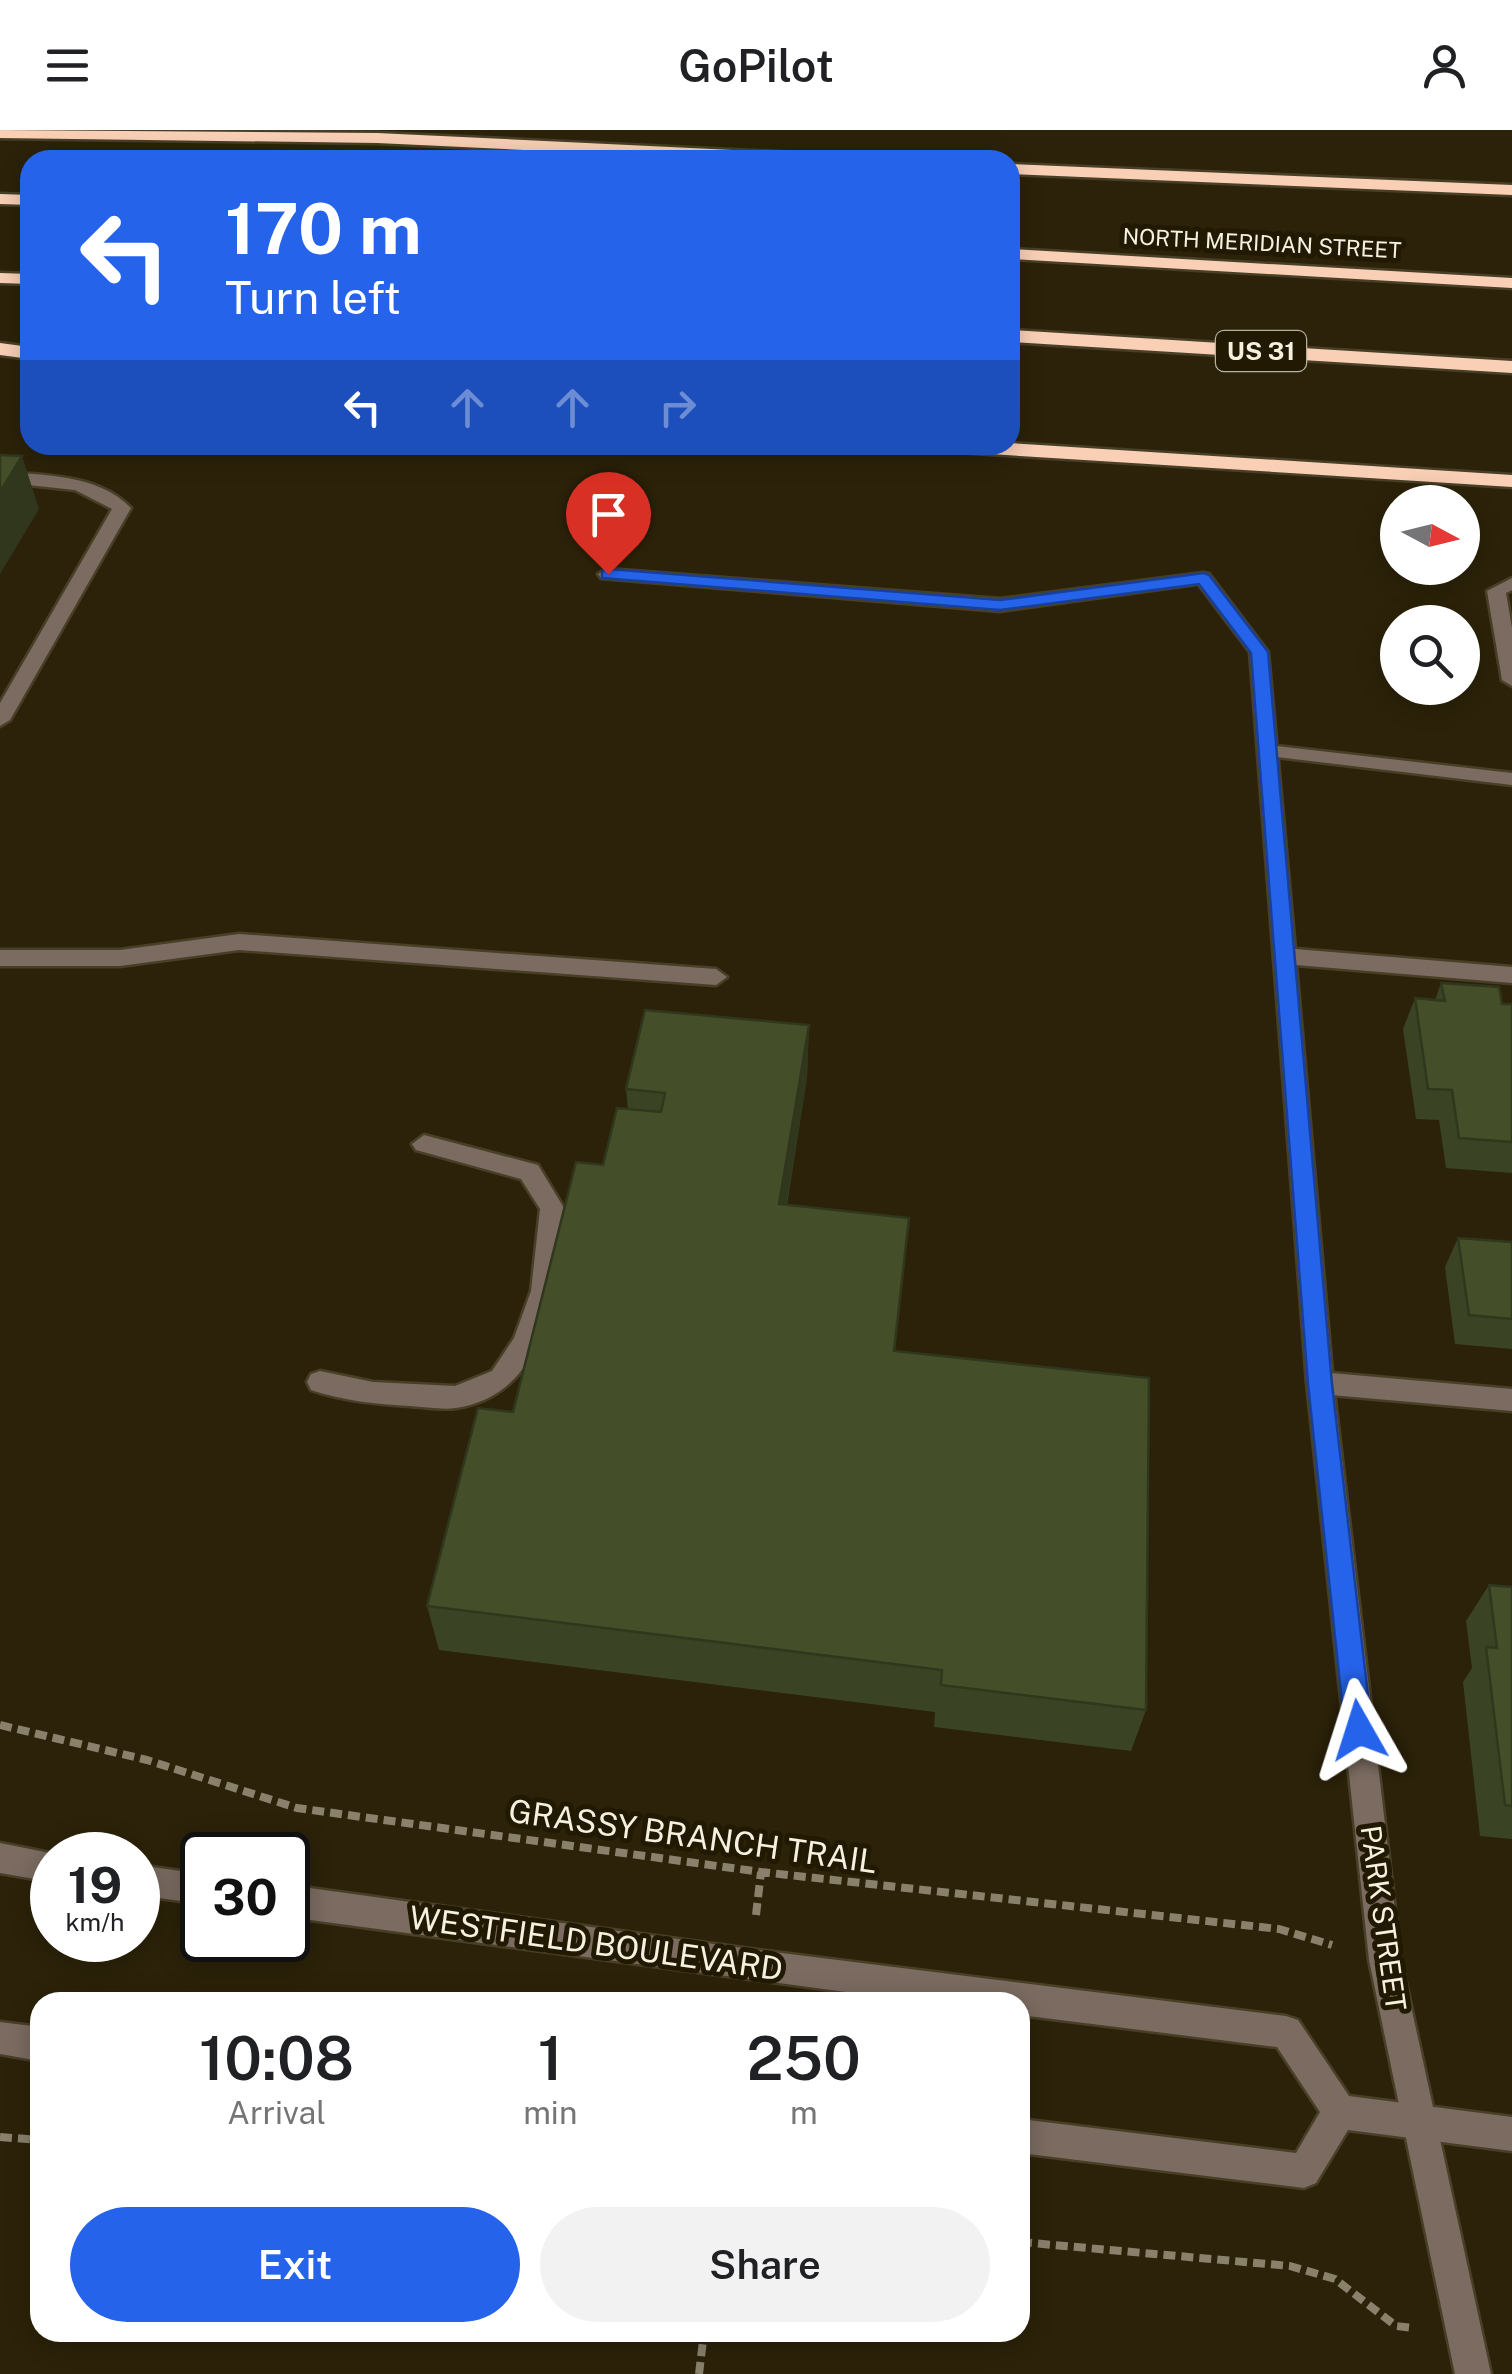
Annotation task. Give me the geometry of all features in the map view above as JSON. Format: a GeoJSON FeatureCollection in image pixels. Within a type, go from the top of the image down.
{"type":"FeatureCollection","features":[{"type":"Feature","properties":{"kind":"highway"},"geometry":{"type":"LineString","coordinates":[[0,133],[377,138],[629,150]]}},
{"type":"Feature","properties":{"kind":"highway"},"geometry":{"type":"LineString","coordinates":[[1020,170],[1512,190]]}},
{"type":"Feature","properties":{"kind":"highway","name":"NORTH MERIDIAN STREET"},"geometry":{"type":"LineString","coordinates":[[1020,255],[1512,283]]}},
{"type":"Feature","properties":{"kind":"highway","name":"US 31"},"geometry":{"type":"LineString","coordinates":[[1020,337],[1512,367]]}},
{"type":"Feature","properties":{"kind":"highway"},"geometry":{"type":"LineString","coordinates":[[1020,450],[1512,481]]}},
{"type":"Feature","properties":{"kind":"street"},"geometry":{"type":"LineString","coordinates":[[0,478],[74,483],[104,492],[122,508],[0,720]]}},
{"type":"Feature","properties":{"kind":"street","name":"PARK STREET"},"geometry":{"type":"LineString","coordinates":[[608,574],[1000,605],[1204,578],[1259,652],[1320,1384],[1385,1960],[1473,2374]]}},
{"type":"Feature","properties":{"kind":"street"},"geometry":{"type":"LineString","coordinates":[[1512,583],[1496,591],[1512,680]]}},
{"type":"Feature","properties":{"kind":"street"},"geometry":{"type":"LineString","coordinates":[[1267,751],[1512,779]]}},
{"type":"Feature","properties":{"kind":"street"},"geometry":{"type":"LineString","coordinates":[[0,958],[52,962],[167,954],[239,942],[716,976]]}},
{"type":"Feature","properties":{"kind":"street"},"geometry":{"type":"LineString","coordinates":[[1284,956],[1512,976]]}},
{"type":"Feature","properties":{"kind":"street"},"geometry":{"type":"LineString","coordinates":[[320,1382],[373,1393],[456,1397],[501,1379],[526,1342],[544,1292],[552,1208],[530,1172],[424,1144]]}},
{"type":"Feature","properties":{"kind":"street"},"geometry":{"type":"LineString","coordinates":[[1320,1384],[1512,1400]]}},
{"type":"Feature","properties":{"kind":"street"},"geometry":{"type":"LineString","coordinates":[[0,1858],[30,1863]]}},
{"type":"Feature","properties":{"kind":"street","name":"WESTFIELD BOULEVARD"},"geometry":{"type":"LineString","coordinates":[[310,1903],[966,1992]]}},
{"type":"Feature","properties":{"kind":"street","name":"WESTFIELD BOULEVARD"},"geometry":{"type":"LineString","coordinates":[[1030,2000],[1286,2032],[1340,2112]]}},
{"type":"Feature","properties":{"kind":"street"},"geometry":{"type":"LineString","coordinates":[[0,2038],[30,2042]]}},
{"type":"Feature","properties":{"kind":"street"},"geometry":{"type":"LineString","coordinates":[[1030,2137],[1304,2172],[1340,2112],[1512,2134]]}},
{"type":"Feature","properties":{"kind":"path","name":"GRASSY BRANCH TRAIL"},"geometry":{"type":"LineString","coordinates":[[0,1726],[146,1760],[297,1808],[761,1872],[1232,1923],[1279,1930],[1385,1960]]}},
{"type":"Feature","properties":{"kind":"path"},"geometry":{"type":"LineString","coordinates":[[0,2137],[30,2139]]}},
{"type":"Feature","properties":{"kind":"path"},"geometry":{"type":"LineString","coordinates":[[1030,2243],[1290,2266],[1335,2280],[1396,2326],[1464,2332]]}},
{"type":"Feature","properties":{"kind":"path"},"geometry":{"type":"LineString","coordinates":[[698,2374],[703,2342]]}},
{"type":"Feature","properties":{"kind":"building"},"geometry":{"type":"Polygon","coordinates":[[[0,455],[22,456],[0,492],[0,455]]]}},
{"type":"Feature","properties":{"kind":"building"},"geometry":{"type":"Polygon","coordinates":[[[1441,983],[1499,987],[1502,1004],[1512,1004],[1512,1142],[1459,1138],[1452,1090],[1428,1089],[1415,998],[1445,1001],[1441,983]]]}},
{"type":"Feature","properties":{"kind":"building"},"geometry":{"type":"Polygon","coordinates":[[[645,1010],[809,1025],[779,1204],[909,1218],[894,1351],[1149,1378],[1146,1710],[941,1685],[942,1670],[427,1606],[478,1408],[513,1412],[576,1162],[603,1165],[617,1108],[661,1112],[665,1093],[626,1089],[645,1010]]]}},
{"type":"Feature","properties":{"kind":"building"},"geometry":{"type":"Polygon","coordinates":[[[1458,1238],[1512,1242],[1512,1319],[1469,1315],[1458,1238]]]}},
{"type":"Feature","properties":{"kind":"building"},"geometry":{"type":"Polygon","coordinates":[[[1489,1585],[1512,1587],[1512,1806],[1505,1805],[1486,1647],[1497,1648],[1489,1585]]]}},
{"type":"Feature","properties":{"kind":"route"},"geometry":{"type":"LineString","coordinates":[[608,574],[1000,605],[1204,578],[1259,652],[1320,1384],[1359,1730]]}}]}
